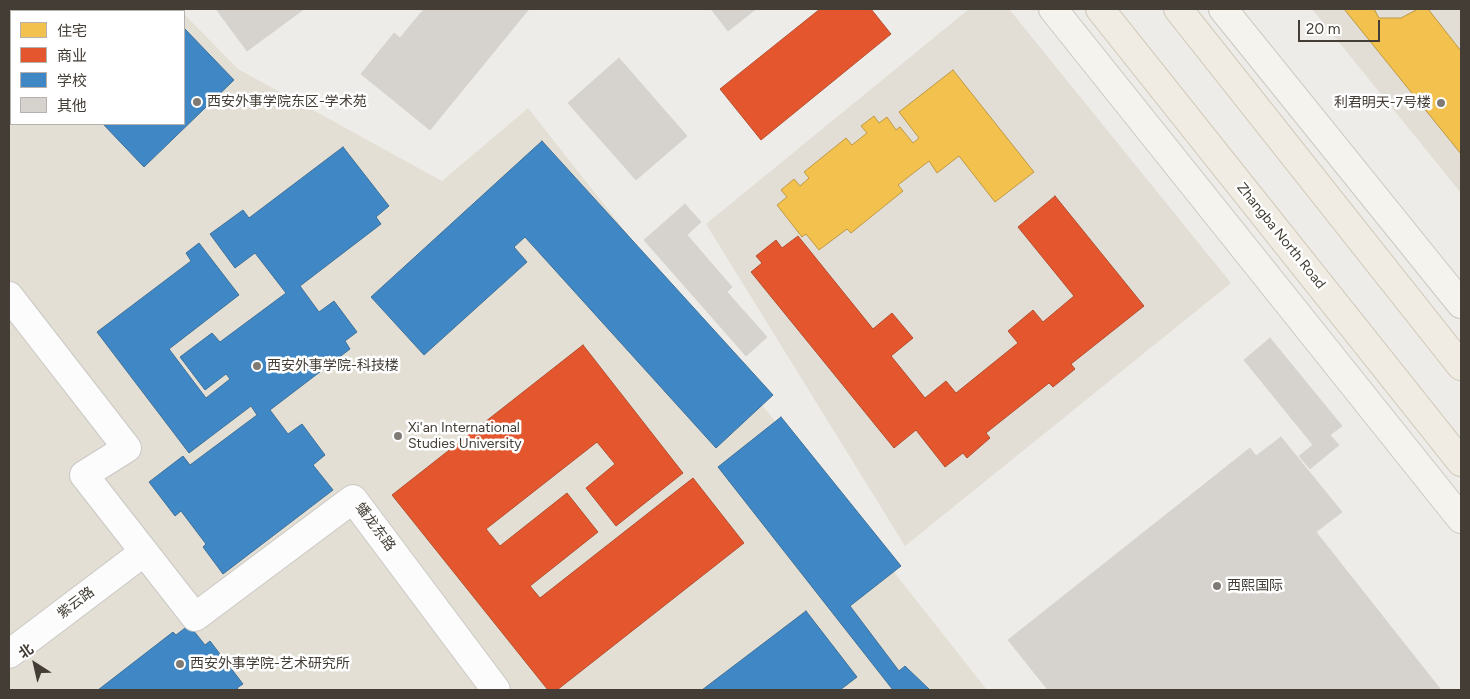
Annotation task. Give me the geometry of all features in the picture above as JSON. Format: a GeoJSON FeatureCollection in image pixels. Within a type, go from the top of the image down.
{"type":"FeatureCollection","features":[{"type":"Feature","properties":{"kind":"main road"},"geometry":{"type":"LineString","coordinates":[[1053,9],[1461,519]]}},
{"type":"Feature","properties":{"kind":"main road","name":"Zhangba North Road"},"geometry":{"type":"LineString","coordinates":[[1100,9],[1461,462]]}},
{"type":"Feature","properties":{"kind":"main road"},"geometry":{"type":"LineString","coordinates":[[1178,9],[1461,366]]}},
{"type":"Feature","properties":{"kind":"main road"},"geometry":{"type":"LineString","coordinates":[[1223,9],[1461,304]]}},
{"type":"Feature","properties":{"kind":"street"},"geometry":{"type":"LineString","coordinates":[[9,296],[127,448],[84,475],[144,552]]}},
{"type":"Feature","properties":{"kind":"street","name":"蟠龙东路"},"geometry":{"type":"LineString","coordinates":[[144,552],[195,618],[354,499],[496,690]]}},
{"type":"Feature","properties":{"kind":"street","name":"紫云路"},"geometry":{"type":"LineString","coordinates":[[9,654],[144,552]]}},
{"type":"Feature","properties":{"kind":"shaded area","name":"Xi'an International Studies University"},"geometry":{"type":"Polygon","coordinates":[[[9,9],[179,9],[180,10],[10,10],[10,125],[185,125],[185,15],[238,69],[442,181],[528,108],[987,690],[9,690],[9,9]]]}},
{"type":"Feature","properties":{"kind":"shaded area"},"geometry":{"type":"Polygon","coordinates":[[[969,9],[1009,9],[1231,283],[905,546],[706,224],[969,9]]]}},
{"type":"Feature","properties":{"kind":"shaded area"},"geometry":{"type":"Polygon","coordinates":[[[1312,9],[1461,9],[1461,193],[1312,9]]]}},
{"type":"Feature","properties":{"kind":"building: 住宅","name":"利君明天-7号楼"},"geometry":{"type":"Polygon","coordinates":[[[1344,9],[1428,9],[1461,51],[1461,154],[1344,9]]]}},
{"type":"Feature","properties":{"kind":"building: 住宅"},"geometry":{"type":"Polygon","coordinates":[[[1374,9],[1418,9],[1401,18],[1379,18],[1374,9]]]}},
{"type":"Feature","properties":{"kind":"building: 住宅"},"geometry":{"type":"Polygon","coordinates":[[[953,70],[1034,172],[995,202],[959,156],[937,173],[929,161],[898,185],[903,191],[851,233],[847,229],[819,250],[806,234],[802,237],[777,205],[787,197],[781,190],[794,179],[800,186],[809,178],[804,172],[846,138],[852,145],[867,133],[861,126],[874,116],[879,123],[887,117],[896,130],[900,127],[913,143],[919,138],[899,112],[953,70]]]}},
{"type":"Feature","properties":{"kind":"building: 商业"},"geometry":{"type":"Polygon","coordinates":[[[820,9],[871,9],[891,34],[761,140],[720,89],[820,9]]]}},
{"type":"Feature","properties":{"kind":"building: 商业"},"geometry":{"type":"Polygon","coordinates":[[[1055,196],[1144,306],[1071,364],[1075,369],[1053,387],[1049,383],[986,433],[990,438],[967,458],[963,453],[945,467],[916,430],[894,448],[751,272],[762,263],[756,256],[776,240],[782,248],[798,236],[873,329],[892,313],[913,338],[891,356],[925,398],[946,381],[956,393],[1018,343],[1008,331],[1033,310],[1043,322],[1074,296],[1018,227],[1055,196]]]}},
{"type":"Feature","properties":{"kind":"building: 商业"},"geometry":{"type":"Polygon","coordinates":[[[583,345],[683,473],[616,526],[586,488],[615,464],[597,442],[486,529],[500,546],[567,493],[598,532],[530,586],[540,598],[693,478],[744,543],[557,690],[548,690],[392,495],[583,345]]]}},
{"type":"Feature","properties":{"kind":"building: 学校"},"geometry":{"type":"Polygon","coordinates":[[[29,9],[158,10],[30,10],[29,9]]]}},
{"type":"Feature","properties":{"kind":"building: 学校","name":"西安外事学院东区-学术苑"},"geometry":{"type":"Polygon","coordinates":[[[185,29],[234,80],[144,167],[104,125],[185,125],[185,29]]]}},
{"type":"Feature","properties":{"kind":"building: 学校"},"geometry":{"type":"Polygon","coordinates":[[[542,141],[773,395],[716,448],[525,237],[514,247],[527,262],[424,355],[371,297],[542,141]]]}},
{"type":"Feature","properties":{"kind":"building: 学校","name":"西安外事学院-科技楼"},"geometry":{"type":"Polygon","coordinates":[[[343,147],[389,206],[376,217],[381,224],[300,286],[319,312],[334,301],[357,332],[345,341],[350,349],[270,410],[288,434],[302,424],[325,455],[313,465],[333,490],[223,574],[203,547],[206,544],[181,511],[175,516],[149,482],[183,456],[190,465],[257,415],[251,406],[189,453],[97,332],[191,261],[186,253],[199,243],[239,295],[169,349],[206,398],[230,379],[226,374],[205,390],[180,357],[212,333],[220,342],[286,293],[255,253],[235,268],[210,234],[243,210],[249,218],[343,147]]]}},
{"type":"Feature","properties":{"kind":"building: 学校"},"geometry":{"type":"Polygon","coordinates":[[[781,417],[901,566],[850,606],[899,671],[905,666],[930,690],[893,690],[718,467],[781,417]]]}},
{"type":"Feature","properties":{"kind":"building: 学校"},"geometry":{"type":"Polygon","coordinates":[[[806,611],[857,677],[840,690],[702,690],[806,611]]]}},
{"type":"Feature","properties":{"kind":"building: 学校","name":"西安外事学院-艺术研究所"},"geometry":{"type":"Polygon","coordinates":[[[189,625],[205,645],[210,641],[243,684],[237,688],[239,690],[98,690],[173,632],[176,635],[189,625]]]}},
{"type":"Feature","properties":{"kind":"building: 其他"},"geometry":{"type":"Polygon","coordinates":[[[216,9],[304,9],[247,51],[216,9]]]}},
{"type":"Feature","properties":{"kind":"building: 其他"},"geometry":{"type":"Polygon","coordinates":[[[424,9],[529,9],[430,130],[361,74],[394,33],[400,38],[424,9]]]}},
{"type":"Feature","properties":{"kind":"building: 其他"},"geometry":{"type":"Polygon","coordinates":[[[711,9],[756,9],[728,31],[711,9]]]}},
{"type":"Feature","properties":{"kind":"building: 其他"},"geometry":{"type":"Polygon","coordinates":[[[619,58],[687,136],[636,180],[568,103],[619,58]]]}},
{"type":"Feature","properties":{"kind":"building: 其他"},"geometry":{"type":"Polygon","coordinates":[[[685,204],[701,222],[687,235],[732,287],[727,292],[767,337],[746,356],[644,240],[685,204]]]}},
{"type":"Feature","properties":{"kind":"building: 其他"},"geometry":{"type":"Polygon","coordinates":[[[1270,338],[1342,426],[1330,435],[1339,445],[1310,469],[1299,456],[1313,445],[1244,360],[1270,338]]]}},
{"type":"Feature","properties":{"kind":"building: 其他","name":"西熙国际"},"geometry":{"type":"Polygon","coordinates":[[[1281,437],[1342,512],[1316,532],[1441,690],[1048,690],[1008,640],[1250,448],[1256,456],[1281,437]]]}},
{"type":"Feature","properties":{"kind":"place","name":"西安外事学院东区-学术苑"},"geometry":{"type":"Point","coordinates":[197,102]}},
{"type":"Feature","properties":{"kind":"place","name":"利君明天-7号楼"},"geometry":{"type":"Point","coordinates":[1441,103]}},
{"type":"Feature","properties":{"kind":"place","name":"西安外事学院-科技楼"},"geometry":{"type":"Point","coordinates":[257,366]}},
{"type":"Feature","properties":{"kind":"place","name":"Xi'an International Studies University"},"geometry":{"type":"Point","coordinates":[398,436]}},
{"type":"Feature","properties":{"kind":"place","name":"西熙国际"},"geometry":{"type":"Point","coordinates":[1217,586]}},
{"type":"Feature","properties":{"kind":"place","name":"西安外事学院-艺术研究所"},"geometry":{"type":"Point","coordinates":[180,664]}}]}
